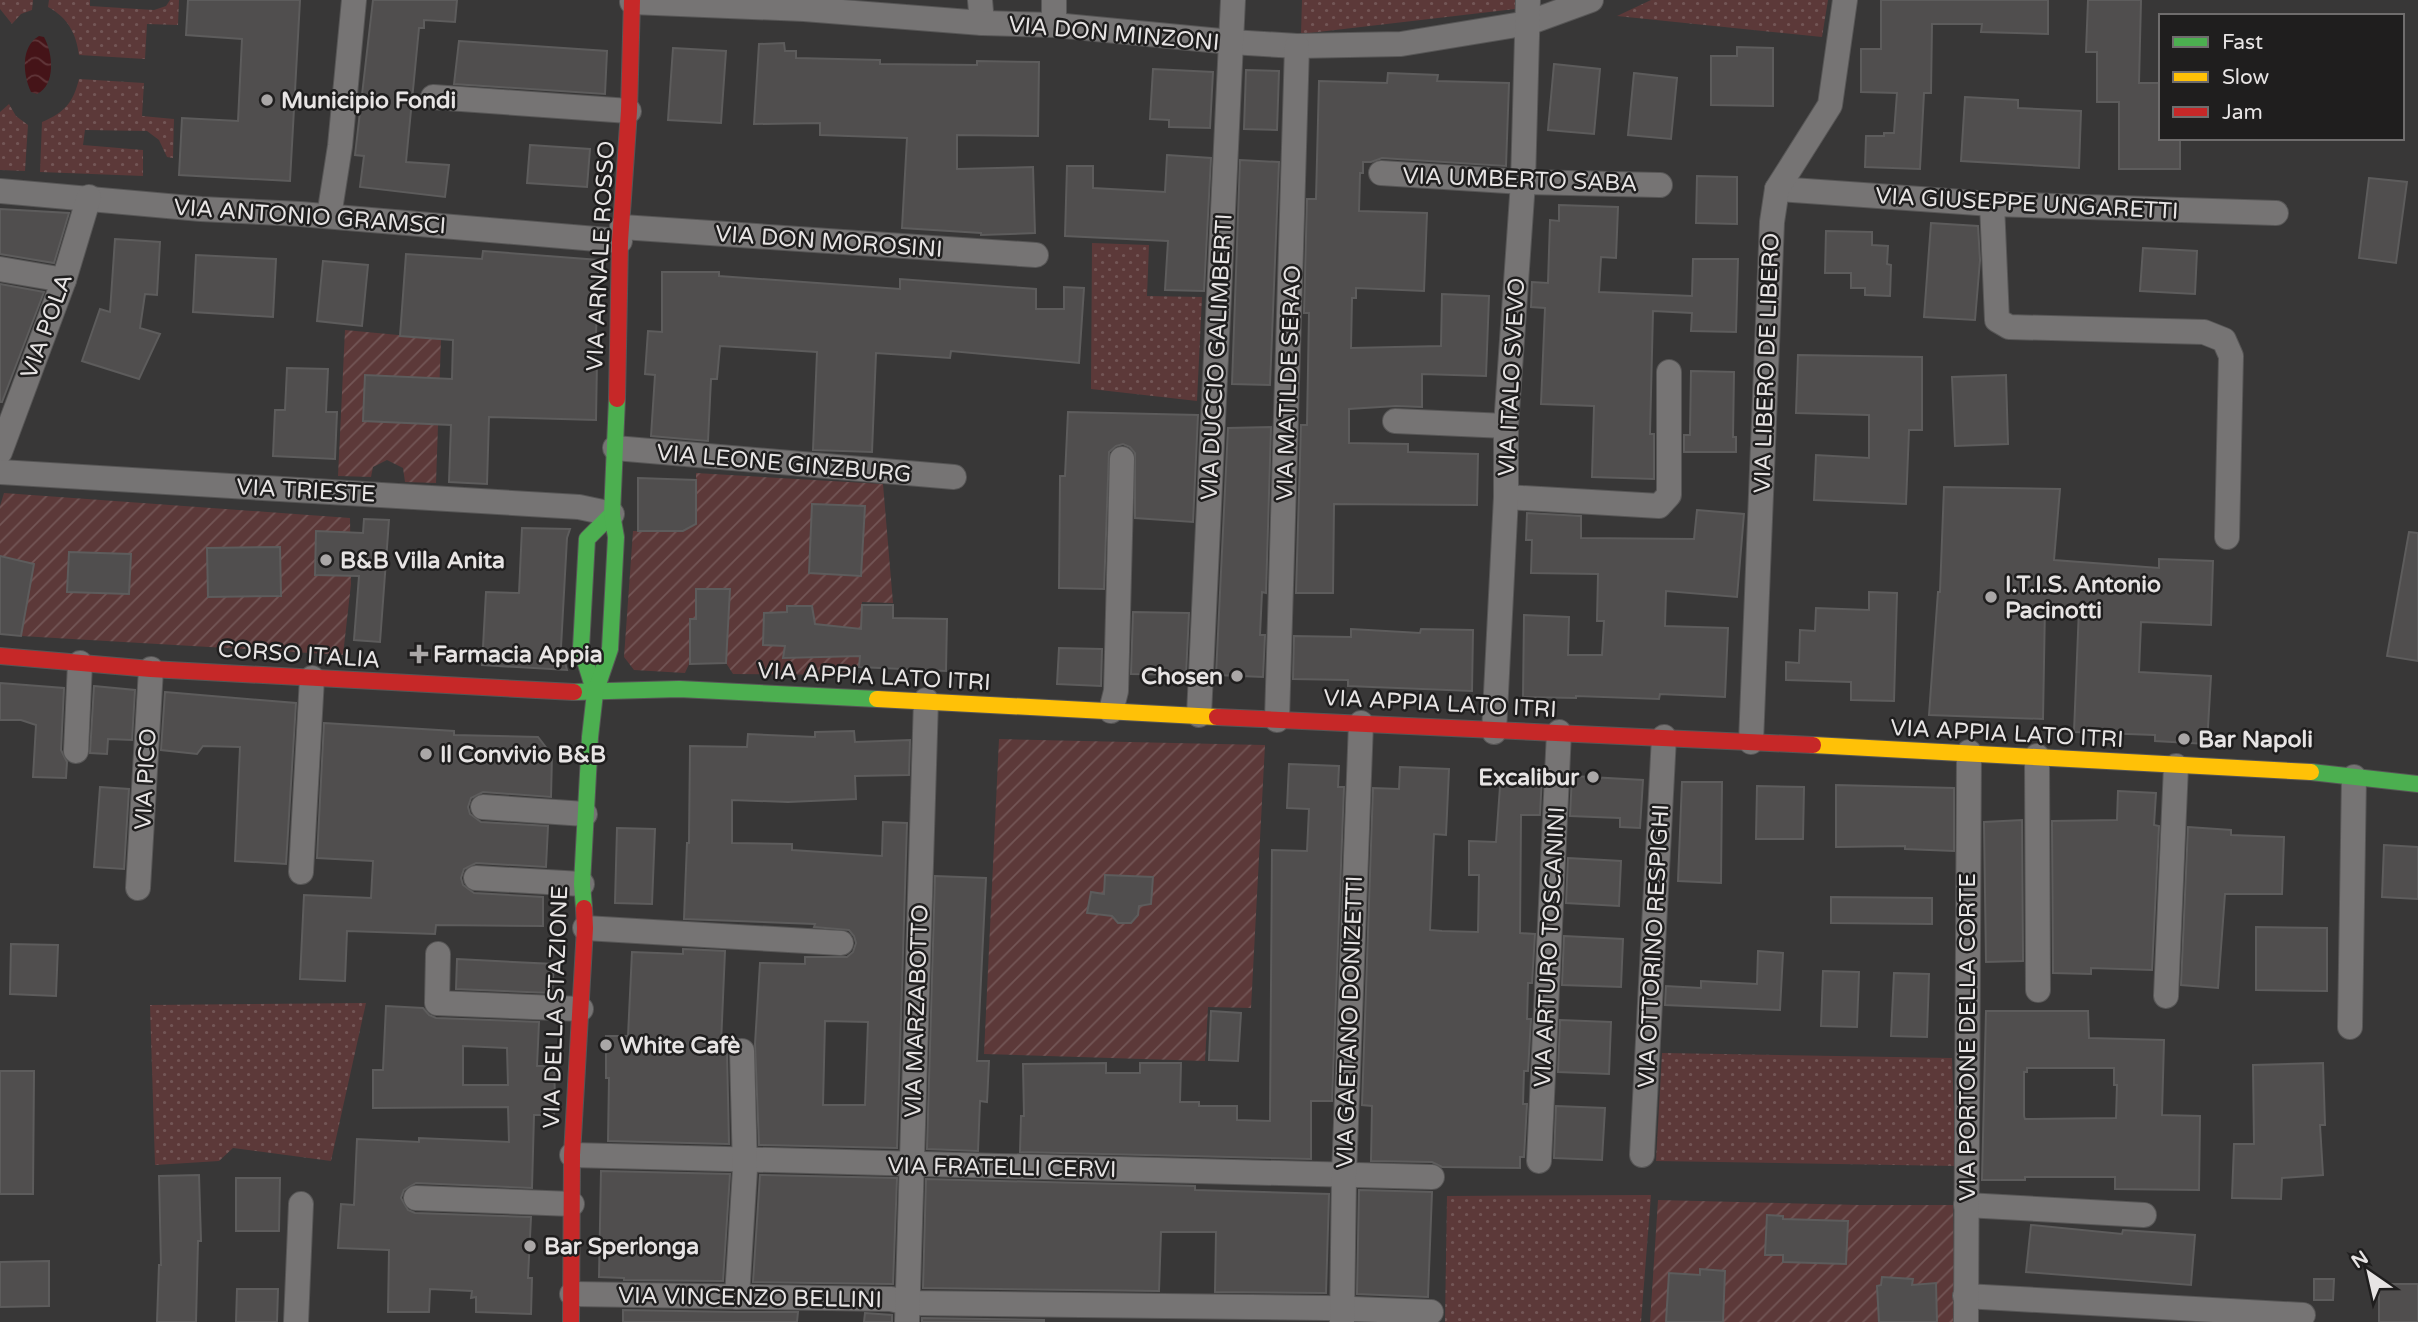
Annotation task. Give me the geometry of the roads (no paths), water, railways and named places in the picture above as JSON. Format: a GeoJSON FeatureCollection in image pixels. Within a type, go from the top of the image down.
{"type":"FeatureCollection","features":[{"type":"Feature","properties":{"kind":"main road","name":"VIA ARNALE ROSSO"},"geometry":{"type":"LineString","coordinates":[[595,693],[610,649],[616,537],[611,514],[632,1]]}},
{"type":"Feature","properties":{"kind":"main road"},"geometry":{"type":"LineString","coordinates":[[595,693],[581,648],[587,540],[611,514]]}},
{"type":"Feature","properties":{"kind":"main road","name":"CORSO ITALIA"},"geometry":{"type":"LineString","coordinates":[[0,656],[151,669],[595,693]]}},
{"type":"Feature","properties":{"kind":"main road","name":"VIA APPIA LATO ITRI"},"geometry":{"type":"LineString","coordinates":[[595,693],[679,689],[1494,732],[1559,732],[1969,752],[2283,771],[2418,784]]}},
{"type":"Feature","properties":{"kind":"main road","name":"VIA DELLA STAZIONE"},"geometry":{"type":"LineString","coordinates":[[570,1322],[572,1155],[585,928],[582,884],[584,814],[595,693]]}},
{"type":"Feature","properties":{"kind":"street"},"geometry":{"type":"LineString","coordinates":[[329,216],[340,146],[355,0]]}},
{"type":"Feature","properties":{"kind":"street"},"geometry":{"type":"LineString","coordinates":[[1054,0],[1054,25]]}},
{"type":"Feature","properties":{"kind":"street","name":"VIA DUCCIO GALIMBERTI"},"geometry":{"type":"LineString","coordinates":[[1199,715],[1233,0]]}},
{"type":"Feature","properties":{"kind":"street","name":"VIA DON MINZONI"},"geometry":{"type":"LineString","coordinates":[[632,1],[981,11],[1054,25],[1231,43],[1297,46],[1401,44],[1528,11],[1591,0]]}},
{"type":"Feature","properties":{"kind":"street","name":"VIA LIBERO DE LIBERO"},"geometry":{"type":"LineString","coordinates":[[1751,742],[1772,222],[1777,189],[1830,105],[1845,0]]}},
{"type":"Feature","properties":{"kind":"street","name":"VIA ITALO SVEVO"},"geometry":{"type":"LineString","coordinates":[[1494,732],[1506,497],[1506,426],[1523,182],[1525,33],[1528,11]]}},
{"type":"Feature","properties":{"kind":"street","name":"VIA MATILDE SERAO"},"geometry":{"type":"LineString","coordinates":[[1277,720],[1297,46]]}},
{"type":"Feature","properties":{"kind":"street"},"geometry":{"type":"LineString","coordinates":[[433,97],[629,111]]}},
{"type":"Feature","properties":{"kind":"street","name":"VIA UMBERTO SABA"},"geometry":{"type":"LineString","coordinates":[[1381,173],[1523,182],[1660,185]]}},
{"type":"Feature","properties":{"kind":"street","name":"VIA GIUSEPPE UNGARETTI"},"geometry":{"type":"LineString","coordinates":[[1777,189],[1992,204],[2276,213]]}},
{"type":"Feature","properties":{"kind":"street","name":"VIA ANTONIO GRAMSCI"},"geometry":{"type":"LineString","coordinates":[[0,191],[201,209],[621,234]]}},
{"type":"Feature","properties":{"kind":"street","name":"VIA POLA"},"geometry":{"type":"LineString","coordinates":[[0,452],[64,280],[89,197]]}},
{"type":"Feature","properties":{"kind":"street"},"geometry":{"type":"LineString","coordinates":[[1992,204],[1997,320],[2009,327],[2204,332],[2224,340],[2231,356],[2227,537]]}},
{"type":"Feature","properties":{"kind":"street","name":"VIA DON MOROSINI"},"geometry":{"type":"LineString","coordinates":[[621,234],[1036,255]]}},
{"type":"Feature","properties":{"kind":"street"},"geometry":{"type":"LineString","coordinates":[[0,269],[64,280]]}},
{"type":"Feature","properties":{"kind":"street"},"geometry":{"type":"LineString","coordinates":[[1506,497],[1659,506],[1669,495],[1669,372]]}},
{"type":"Feature","properties":{"kind":"street"},"geometry":{"type":"LineString","coordinates":[[1395,421],[1506,426]]}},
{"type":"Feature","properties":{"kind":"street","name":"VIA LEONE GINZBURG"},"geometry":{"type":"LineString","coordinates":[[615,448],[954,477]]}},
{"type":"Feature","properties":{"kind":"street"},"geometry":{"type":"LineString","coordinates":[[1111,711],[1116,691],[1122,459]]}},
{"type":"Feature","properties":{"kind":"street","name":"VIA TRIESTE"},"geometry":{"type":"LineString","coordinates":[[0,472],[579,506],[611,514]]}},
{"type":"Feature","properties":{"kind":"street"},"geometry":{"type":"LineString","coordinates":[[76,751],[80,663]]}},
{"type":"Feature","properties":{"kind":"street","name":"VIA PICO"},"geometry":{"type":"LineString","coordinates":[[138,888],[151,669]]}},
{"type":"Feature","properties":{"kind":"street"},"geometry":{"type":"LineString","coordinates":[[300,872],[312,678]]}},
{"type":"Feature","properties":{"kind":"street","name":"VIA MARZABOTTO"},"geometry":{"type":"LineString","coordinates":[[907,1313],[926,700]]}},
{"type":"Feature","properties":{"kind":"street","name":"VIA GAETANO DONIZETTI"},"geometry":{"type":"LineString","coordinates":[[1343,1316],[1344,1175],[1361,723]]}},
{"type":"Feature","properties":{"kind":"street","name":"VIA ARTURO TOSCANINI"},"geometry":{"type":"LineString","coordinates":[[1539,1161],[1559,732]]}},
{"type":"Feature","properties":{"kind":"street","name":"VIA OTTORINO RESPIGHI"},"geometry":{"type":"LineString","coordinates":[[1642,1154],[1664,737]]}},
{"type":"Feature","properties":{"kind":"street","name":"VIA PORTONE DELLA CORTE"},"geometry":{"type":"LineString","coordinates":[[1966,1322],[1969,752]]}},
{"type":"Feature","properties":{"kind":"street"},"geometry":{"type":"LineString","coordinates":[[2037,756],[2038,990]]}},
{"type":"Feature","properties":{"kind":"street"},"geometry":{"type":"LineString","coordinates":[[2166,996],[2176,766]]}},
{"type":"Feature","properties":{"kind":"street"},"geometry":{"type":"LineString","coordinates":[[2350,1027],[2354,777]]}},
{"type":"Feature","properties":{"kind":"street"},"geometry":{"type":"LineString","coordinates":[[483,807],[584,814]]}},
{"type":"Feature","properties":{"kind":"street"},"geometry":{"type":"LineString","coordinates":[[475,878],[582,884]]}},
{"type":"Feature","properties":{"kind":"street"},"geometry":{"type":"LineString","coordinates":[[585,928],[841,943]]}},
{"type":"Feature","properties":{"kind":"street"},"geometry":{"type":"LineString","coordinates":[[438,954],[437,1003],[581,1009]]}},
{"type":"Feature","properties":{"kind":"street"},"geometry":{"type":"LineString","coordinates":[[737,1297],[744,1161],[743,1051]]}},
{"type":"Feature","properties":{"kind":"street","name":"VIA FRATELLI CERVI"},"geometry":{"type":"LineString","coordinates":[[572,1155],[1432,1177]]}},
{"type":"Feature","properties":{"kind":"street"},"geometry":{"type":"LineString","coordinates":[[416,1198],[572,1204]]}},
{"type":"Feature","properties":{"kind":"street"},"geometry":{"type":"LineString","coordinates":[[296,1322],[300,1203]]}},
{"type":"Feature","properties":{"kind":"street"},"geometry":{"type":"LineString","coordinates":[[1966,1205],[2144,1215]]}},
{"type":"Feature","properties":{"kind":"street","name":"VIA VINCENZO BELLINI"},"geometry":{"type":"LineString","coordinates":[[572,1294],[891,1299],[907,1313],[1343,1316],[1431,1312]]}},
{"type":"Feature","properties":{"kind":"street"},"geometry":{"type":"LineString","coordinates":[[1965,1296],[2303,1315]]}},
{"type":"Feature","properties":{"kind":"water"},"geometry":{"type":"Polygon","coordinates":[[[39,36],[44,37],[47,44],[51,68],[47,84],[37,94],[31,92],[28,85],[25,62],[29,47],[39,36]]]}},
{"type":"Feature","properties":{"kind":"place","name":"Municipio Fondi"},"geometry":{"type":"Point","coordinates":[267,100]}},
{"type":"Feature","properties":{"kind":"place","name":"B&B Villa Anita"},"geometry":{"type":"Point","coordinates":[326,560]}},
{"type":"Feature","properties":{"kind":"place","name":"I.T.I.S. Antonio Pacinotti"},"geometry":{"type":"Point","coordinates":[1991,597]}},
{"type":"Feature","properties":{"kind":"place","name":"Farmacia Appia"},"geometry":{"type":"Point","coordinates":[419,654]}},
{"type":"Feature","properties":{"kind":"place","name":"Chosen"},"geometry":{"type":"Point","coordinates":[1237,676]}},
{"type":"Feature","properties":{"kind":"place","name":"Bar Napoli"},"geometry":{"type":"Point","coordinates":[2184,739]}},
{"type":"Feature","properties":{"kind":"place","name":"Il Convivio B&B"},"geometry":{"type":"Point","coordinates":[426,754]}},
{"type":"Feature","properties":{"kind":"place","name":"Excalibur"},"geometry":{"type":"Point","coordinates":[1593,777]}},
{"type":"Feature","properties":{"kind":"place","name":"White Cafè"},"geometry":{"type":"Point","coordinates":[606,1045]}},
{"type":"Feature","properties":{"kind":"place","name":"Bar Sperlonga"},"geometry":{"type":"Point","coordinates":[530,1246]}}]}
